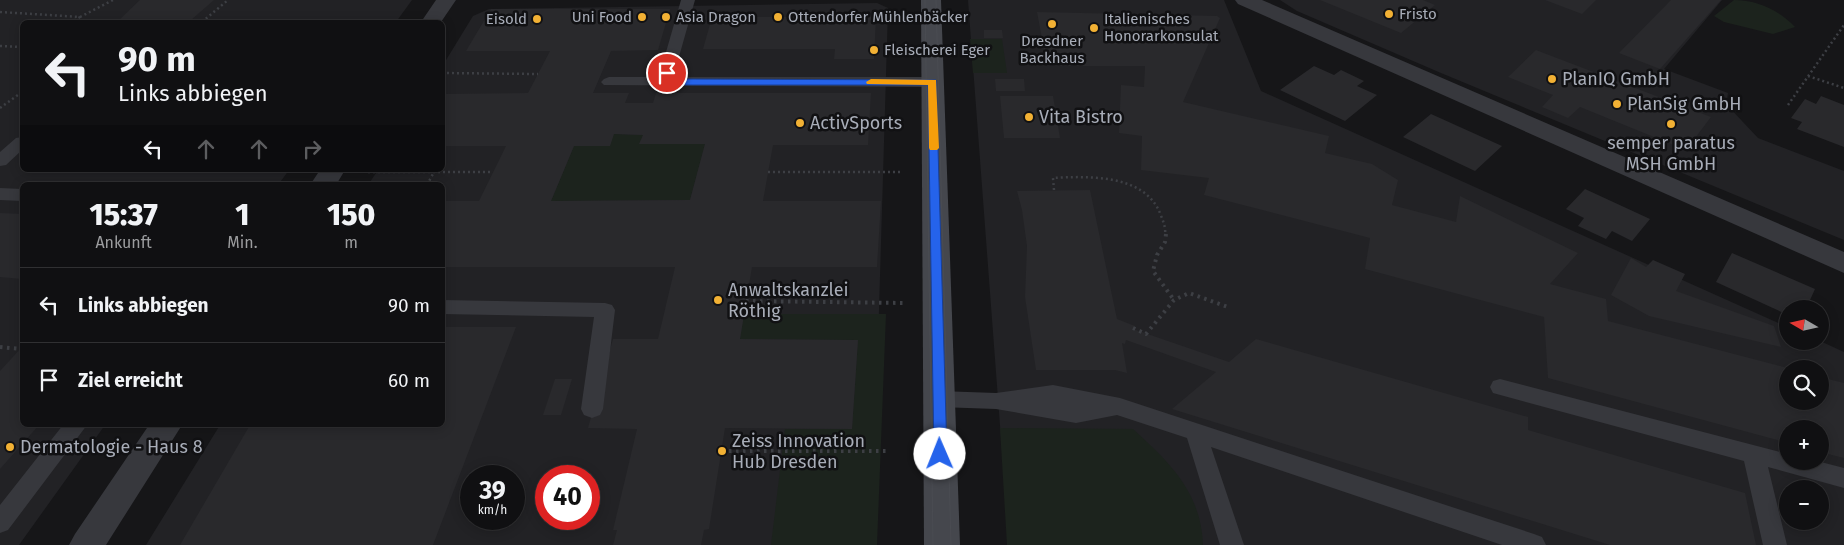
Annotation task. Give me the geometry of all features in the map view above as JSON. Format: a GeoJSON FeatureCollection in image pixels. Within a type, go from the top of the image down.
{"type":"FeatureCollection","features":[{"type":"Feature","properties":{"kind":"street"},"geometry":{"type":"LineString","coordinates":[[432,20],[446,0]]}},
{"type":"Feature","properties":{"kind":"street"},"geometry":{"type":"LineString","coordinates":[[931,0],[942,545]]}},
{"type":"Feature","properties":{"kind":"street"},"geometry":{"type":"LineString","coordinates":[[1245,0],[1844,263]]}},
{"type":"Feature","properties":{"kind":"street"},"geometry":{"type":"LineString","coordinates":[[87,545],[165,427]]}},
{"type":"Feature","properties":{"kind":"lane"},"geometry":{"type":"LineString","coordinates":[[683,82],[667,73],[688,0]]}},
{"type":"Feature","properties":{"kind":"lane"},"geometry":{"type":"LineString","coordinates":[[610,82],[933,85]]}},
{"type":"Feature","properties":{"kind":"lane"},"geometry":{"type":"LineString","coordinates":[[801,89],[933,85]]}},
{"type":"Feature","properties":{"kind":"lane"},"geometry":{"type":"LineString","coordinates":[[0,161],[20,144]]}},
{"type":"Feature","properties":{"kind":"lane"},"geometry":{"type":"LineString","coordinates":[[0,194],[20,195]]}},
{"type":"Feature","properties":{"kind":"lane"},"geometry":{"type":"LineString","coordinates":[[445,307],[605,310],[592,409]]}},
{"type":"Feature","properties":{"kind":"lane"},"geometry":{"type":"LineString","coordinates":[[1500,387],[1844,478]]}},
{"type":"Feature","properties":{"kind":"lane"},"geometry":{"type":"LineString","coordinates":[[939,400],[996,400],[1076,414],[1120,407],[1534,545]]}},
{"type":"Feature","properties":{"kind":"lane"},"geometry":{"type":"LineString","coordinates":[[0,523],[74,427]]}},
{"type":"Feature","properties":{"kind":"lane"},"geometry":{"type":"LineString","coordinates":[[1196,433],[1232,545]]}},
{"type":"Feature","properties":{"kind":"lane"},"geometry":{"type":"LineString","coordinates":[[1754,454],[1775,545]]}},
{"type":"Feature","properties":{"kind":"path"},"geometry":{"type":"LineString","coordinates":[[75,20],[113,0]]}},
{"type":"Feature","properties":{"kind":"path"},"geometry":{"type":"LineString","coordinates":[[204,20],[228,0]]}},
{"type":"Feature","properties":{"kind":"path"},"geometry":{"type":"LineString","coordinates":[[0,12],[80,17]]}},
{"type":"Feature","properties":{"kind":"path"},"geometry":{"type":"LineString","coordinates":[[1788,105],[1844,25]]}},
{"type":"Feature","properties":{"kind":"path"},"geometry":{"type":"LineString","coordinates":[[0,46],[20,47]]}},
{"type":"Feature","properties":{"kind":"path"},"geometry":{"type":"LineString","coordinates":[[445,73],[538,74]]}},
{"type":"Feature","properties":{"kind":"path"},"geometry":{"type":"LineString","coordinates":[[1808,76],[1844,88]]}},
{"type":"Feature","properties":{"kind":"path"},"geometry":{"type":"LineString","coordinates":[[0,108],[20,93]]}},
{"type":"Feature","properties":{"kind":"path"},"geometry":{"type":"LineString","coordinates":[[368,172],[493,172]]}},
{"type":"Feature","properties":{"kind":"path"},"geometry":{"type":"LineString","coordinates":[[429,182],[434,172]]}},
{"type":"Feature","properties":{"kind":"path"},"geometry":{"type":"LineString","coordinates":[[768,172],[934,173]]}},
{"type":"Feature","properties":{"kind":"path"},"geometry":{"type":"LineString","coordinates":[[1054,190],[1053,178],[1084,176],[1106,178],[1137,188],[1157,206],[1166,228],[1165,242],[1157,255],[1153,271],[1174,300]]}},
{"type":"Feature","properties":{"kind":"path"},"geometry":{"type":"LineString","coordinates":[[1133,328],[1146,334],[1174,300],[1189,293],[1228,307]]}},
{"type":"Feature","properties":{"kind":"path"},"geometry":{"type":"LineString","coordinates":[[746,301],[892,302],[937,307]]}},
{"type":"Feature","properties":{"kind":"path"},"geometry":{"type":"LineString","coordinates":[[0,347],[20,349]]}},
{"type":"Feature","properties":{"kind":"path"},"geometry":{"type":"LineString","coordinates":[[722,451],[889,451]]}},
{"type":"Feature","properties":{"kind":"shaded area"},"geometry":{"type":"Polygon","coordinates":[[[0,0],[412,0],[397,20],[20,20],[20,172],[288,172],[280,182],[20,182],[20,427],[104,427],[19,545],[0,545],[0,0]]]}},
{"type":"Feature","properties":{"kind":"shaded area"},"geometry":{"type":"Polygon","coordinates":[[[968,0],[1224,0],[1261,91],[1779,323],[1779,350],[1829,350],[1829,345],[1844,352],[1844,545],[1009,545],[968,0]]]}},
{"type":"Feature","properties":{"kind":"shaded area"},"geometry":{"type":"Polygon","coordinates":[[[1280,0],[1722,0],[1664,69],[1728,93],[1726,104],[1758,138],[1844,171],[1844,240],[1441,73],[1297,11],[1280,0]]]}},
{"type":"Feature","properties":{"kind":"shaded area"},"geometry":{"type":"Polygon","coordinates":[[[1734,0],[1743,0],[1767,7],[1795,27],[1773,34],[1724,22],[1714,16],[1734,0]]]}},
{"type":"Feature","properties":{"kind":"shaded area"},"geometry":{"type":"Polygon","coordinates":[[[877,3],[888,8],[872,545],[146,545],[219,427],[445,427],[445,182],[370,182],[377,172],[445,172],[445,62],[473,16],[489,9],[877,3]]]}},
{"type":"Feature","properties":{"kind":"shaded area"},"geometry":{"type":"Polygon","coordinates":[[[970,39],[1002,39],[1007,73],[973,73],[970,39]]]}},
{"type":"Feature","properties":{"kind":"shaded area"},"geometry":{"type":"Polygon","coordinates":[[[614,134],[643,135],[640,144],[705,144],[690,200],[551,201],[574,146],[614,134]]]}},
{"type":"Feature","properties":{"kind":"shaded area"},"geometry":{"type":"Polygon","coordinates":[[[744,314],[886,314],[877,545],[771,545],[785,429],[852,429],[858,340],[740,339],[744,314]]]}},
{"type":"Feature","properties":{"kind":"shaded area"},"geometry":{"type":"Polygon","coordinates":[[[1000,428],[1133,429],[1171,467],[1190,494],[1201,526],[1203,545],[1007,545],[1000,428]]]}},
{"type":"Feature","properties":{"kind":"building"},"geometry":{"type":"Polygon","coordinates":[[[140,0],[214,0],[191,20],[119,20],[140,0]]]}},
{"type":"Feature","properties":{"kind":"building","name":"Fristo"},"geometry":{"type":"Polygon","coordinates":[[[1320,0],[1423,0],[1435,5],[1401,33],[1320,0]]]}},
{"type":"Feature","properties":{"kind":"building"},"geometry":{"type":"Polygon","coordinates":[[[1545,0],[1596,0],[1582,14],[1545,0]]]}},
{"type":"Feature","properties":{"kind":"building"},"geometry":{"type":"Polygon","coordinates":[[[1671,0],[1721,0],[1660,69],[1619,53],[1671,0]]]}},
{"type":"Feature","properties":{"kind":"building"},"geometry":{"type":"Polygon","coordinates":[[[491,9],[670,9],[658,50],[611,51],[593,93],[629,93],[625,103],[653,103],[656,93],[871,93],[868,145],[773,145],[763,201],[881,201],[877,267],[752,267],[740,339],[858,340],[852,429],[725,428],[709,529],[704,530],[701,545],[613,545],[617,530],[613,530],[637,429],[588,428],[613,339],[658,339],[675,267],[445,267],[445,201],[479,201],[506,146],[445,146],[445,94],[528,93],[550,51],[466,51],[491,9]],[[614,134],[610,146],[574,146],[551,201],[690,200],[705,144],[639,144],[643,135],[614,134]]]}},
{"type":"Feature","properties":{"kind":"building"},"geometry":{"type":"Polygon","coordinates":[[[1037,12],[1217,16],[1220,18],[1183,102],[1329,136],[1325,153],[1372,164],[1398,180],[1392,205],[1456,222],[1460,196],[1578,253],[1550,284],[1606,299],[1608,321],[1779,366],[1779,410],[1829,410],[1829,379],[1844,383],[1844,458],[1829,454],[1829,420],[1779,420],[1779,441],[1548,378],[1544,317],[1365,269],[1370,238],[1204,195],[1209,178],[1141,170],[1142,136],[1119,133],[1121,85],[1144,87],[1145,66],[1047,66],[1037,12]]]}},
{"type":"Feature","properties":{"kind":"building"},"geometry":{"type":"Polygon","coordinates":[[[712,17],[876,17],[874,59],[834,59],[835,49],[703,49],[712,17]]]}},
{"type":"Feature","properties":{"kind":"building"},"geometry":{"type":"Polygon","coordinates":[[[984,30],[1002,30],[1003,38],[984,38],[984,30]]]}},
{"type":"Feature","properties":{"kind":"building"},"geometry":{"type":"Polygon","coordinates":[[[1536,50],[1711,117],[1686,150],[1580,107],[1568,118],[1542,107],[1553,95],[1508,77],[1536,50]]]}},
{"type":"Feature","properties":{"kind":"building"},"geometry":{"type":"Polygon","coordinates":[[[1314,66],[1334,75],[1341,70],[1364,81],[1357,86],[1377,95],[1345,121],[1280,90],[1314,66]]]}},
{"type":"Feature","properties":{"kind":"building"},"geometry":{"type":"Polygon","coordinates":[[[995,79],[1024,79],[1025,91],[996,91],[995,79]]]}},
{"type":"Feature","properties":{"kind":"building"},"geometry":{"type":"Polygon","coordinates":[[[1000,96],[1053,96],[1060,138],[1004,138],[1000,96]]]}},
{"type":"Feature","properties":{"kind":"building"},"geometry":{"type":"Polygon","coordinates":[[[1821,96],[1844,105],[1844,147],[1797,129],[1802,122],[1791,118],[1805,99],[1816,104],[1821,96]]]}},
{"type":"Feature","properties":{"kind":"building"},"geometry":{"type":"Polygon","coordinates":[[[1431,114],[1502,146],[1475,171],[1403,137],[1431,114]]]}},
{"type":"Feature","properties":{"kind":"building"},"geometry":{"type":"Polygon","coordinates":[[[1585,189],[1650,219],[1632,241],[1612,231],[1606,239],[1578,226],[1584,218],[1566,209],[1585,189]]]}},
{"type":"Feature","properties":{"kind":"building"},"geometry":{"type":"Polygon","coordinates":[[[1090,190],[1117,319],[1135,326],[1133,329],[1229,362],[1256,339],[1528,417],[1528,430],[1745,493],[1756,545],[1610,545],[1172,409],[1216,372],[1126,340],[1125,344],[1122,343],[1127,373],[1115,370],[1036,370],[1025,297],[1027,246],[1022,210],[1017,191],[1090,190]]]}},
{"type":"Feature","properties":{"kind":"building"},"geometry":{"type":"Polygon","coordinates":[[[0,213],[20,214],[20,279],[0,277],[0,213]]]}},
{"type":"Feature","properties":{"kind":"building"},"geometry":{"type":"Polygon","coordinates":[[[1732,253],[1815,289],[1810,300],[1779,300],[1779,311],[1716,282],[1732,253]]]}},
{"type":"Feature","properties":{"kind":"building"},"geometry":{"type":"Polygon","coordinates":[[[1631,258],[1646,267],[1653,260],[1685,274],[1676,291],[1774,326],[1779,347],[1649,316],[1611,295],[1631,258]]]}},
{"type":"Feature","properties":{"kind":"building"},"geometry":{"type":"Polygon","coordinates":[[[445,327],[516,327],[463,465],[460,465],[460,474],[433,545],[180,545],[249,427],[445,427],[445,327]]]}},
{"type":"Feature","properties":{"kind":"building","name":"Dermatologie - Haus 8"},"geometry":{"type":"Polygon","coordinates":[[[20,349],[20,427],[37,427],[0,469],[0,371],[20,349]]]}},
{"type":"Feature","properties":{"kind":"building"},"geometry":{"type":"Polygon","coordinates":[[[555,379],[572,379],[561,415],[543,415],[555,379]]]}},
{"type":"Feature","properties":{"kind":"tram line"},"geometry":{"type":"LineString","coordinates":[[925,0],[933,545]]}},
{"type":"Feature","properties":{"kind":"tram line"},"geometry":{"type":"LineString","coordinates":[[936,0],[951,545]]}},
{"type":"Feature","properties":{"kind":"slow traffic"},"geometry":{"type":"LineString","coordinates":[[871,82],[932,82],[934,148]]}},
{"type":"Feature","properties":{"kind":"place","name":"Fristo"},"geometry":{"type":"Point","coordinates":[1389,14]}},
{"type":"Feature","properties":{"kind":"place","name":"Uni Food"},"geometry":{"type":"Point","coordinates":[642,17]}},
{"type":"Feature","properties":{"kind":"place","name":"Asia Dragon"},"geometry":{"type":"Point","coordinates":[666,17]}},
{"type":"Feature","properties":{"kind":"place","name":"Ottendorfer Mühlenbäcker"},"geometry":{"type":"Point","coordinates":[778,17]}},
{"type":"Feature","properties":{"kind":"place","name":"Eisold"},"geometry":{"type":"Point","coordinates":[537,19]}},
{"type":"Feature","properties":{"kind":"place","name":"Dresdner Backhaus"},"geometry":{"type":"Point","coordinates":[1052,24]}},
{"type":"Feature","properties":{"kind":"place","name":"Italienisches Honorarkonsulat"},"geometry":{"type":"Point","coordinates":[1094,28]}},
{"type":"Feature","properties":{"kind":"place","name":"Fleischerei Eger"},"geometry":{"type":"Point","coordinates":[874,50]}},
{"type":"Feature","properties":{"kind":"place","name":"PlanIQ GmbH"},"geometry":{"type":"Point","coordinates":[1552,79]}},
{"type":"Feature","properties":{"kind":"place","name":"PlanSig GmbH"},"geometry":{"type":"Point","coordinates":[1617,104]}},
{"type":"Feature","properties":{"kind":"place","name":"Vita Bistro"},"geometry":{"type":"Point","coordinates":[1029,117]}},
{"type":"Feature","properties":{"kind":"place","name":"ActivSports"},"geometry":{"type":"Point","coordinates":[800,123]}},
{"type":"Feature","properties":{"kind":"place","name":"semper paratus MSH GmbH"},"geometry":{"type":"Point","coordinates":[1671,124]}},
{"type":"Feature","properties":{"kind":"place","name":"Anwaltskanzlei Röthig"},"geometry":{"type":"Point","coordinates":[718,300]}},
{"type":"Feature","properties":{"kind":"place","name":"Dermatologie - Haus 8"},"geometry":{"type":"Point","coordinates":[10,447]}},
{"type":"Feature","properties":{"kind":"place","name":"Zeiss Innovation Hub Dresden"},"geometry":{"type":"Point","coordinates":[722,451]}},
{"type":"Feature","properties":{"kind":"route"},"geometry":{"type":"LineString","coordinates":[[667,73],[683,82],[932,82],[940,454]]}}]}
